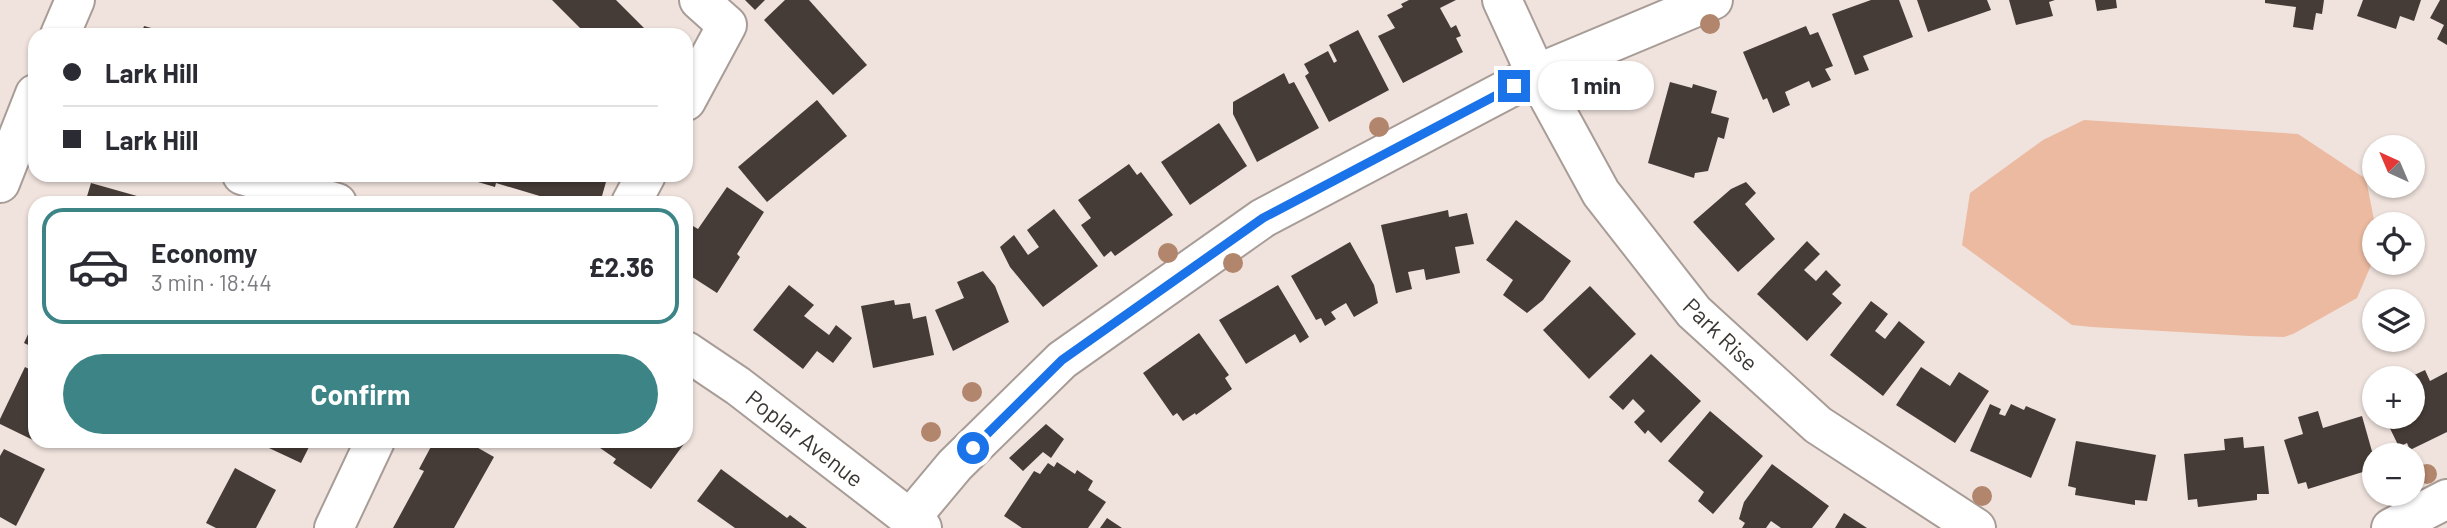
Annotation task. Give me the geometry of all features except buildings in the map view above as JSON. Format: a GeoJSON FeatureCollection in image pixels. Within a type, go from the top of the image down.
{"type":"FeatureCollection","features":[{"type":"Feature","properties":{"kind":"street"},"geometry":{"type":"LineString","coordinates":[[63,28],[75,0]]}},
{"type":"Feature","properties":{"kind":"street"},"geometry":{"type":"LineString","coordinates":[[693,88],[727,25],[699,0]]}},
{"type":"Feature","properties":{"kind":"street","name":"Park Rise"},"geometry":{"type":"LineString","coordinates":[[1502,0],[1536,74],[1601,193],[1694,312],[1818,425],[1976,528]]}},
{"type":"Feature","properties":{"kind":"street"},"geometry":{"type":"LineString","coordinates":[[916,524],[955,466],[1062,360],[1263,218],[1536,74],[1713,0]]}},
{"type":"Feature","properties":{"kind":"street"},"geometry":{"type":"LineString","coordinates":[[0,181],[28,114]]}},
{"type":"Feature","properties":{"kind":"street"},"geometry":{"type":"LineString","coordinates":[[266,182],[313,196]]}},
{"type":"Feature","properties":{"kind":"street","name":"Poplar Avenue"},"geometry":{"type":"LineString","coordinates":[[693,356],[738,386],[916,524]]}},
{"type":"Feature","properties":{"kind":"street"},"geometry":{"type":"LineString","coordinates":[[334,528],[372,448]]}},
{"type":"Feature","properties":{"kind":"street"},"geometry":{"type":"LineString","coordinates":[[2391,528],[2447,499]]}},
{"type":"Feature","properties":{"kind":"shaded area"},"geometry":{"type":"Polygon","coordinates":[[[2084,120],[2298,134],[2362,176],[2362,198],[2370,198],[2372,212],[2362,212],[2362,275],[2367,275],[2357,298],[2284,337],[2072,325],[1962,245],[1970,193],[2043,140],[2084,120]]]}},
{"type":"Feature","properties":{"kind":"route"},"geometry":{"type":"LineString","coordinates":[[973,448],[1062,360],[1263,218],[1514,86]]}}]}
